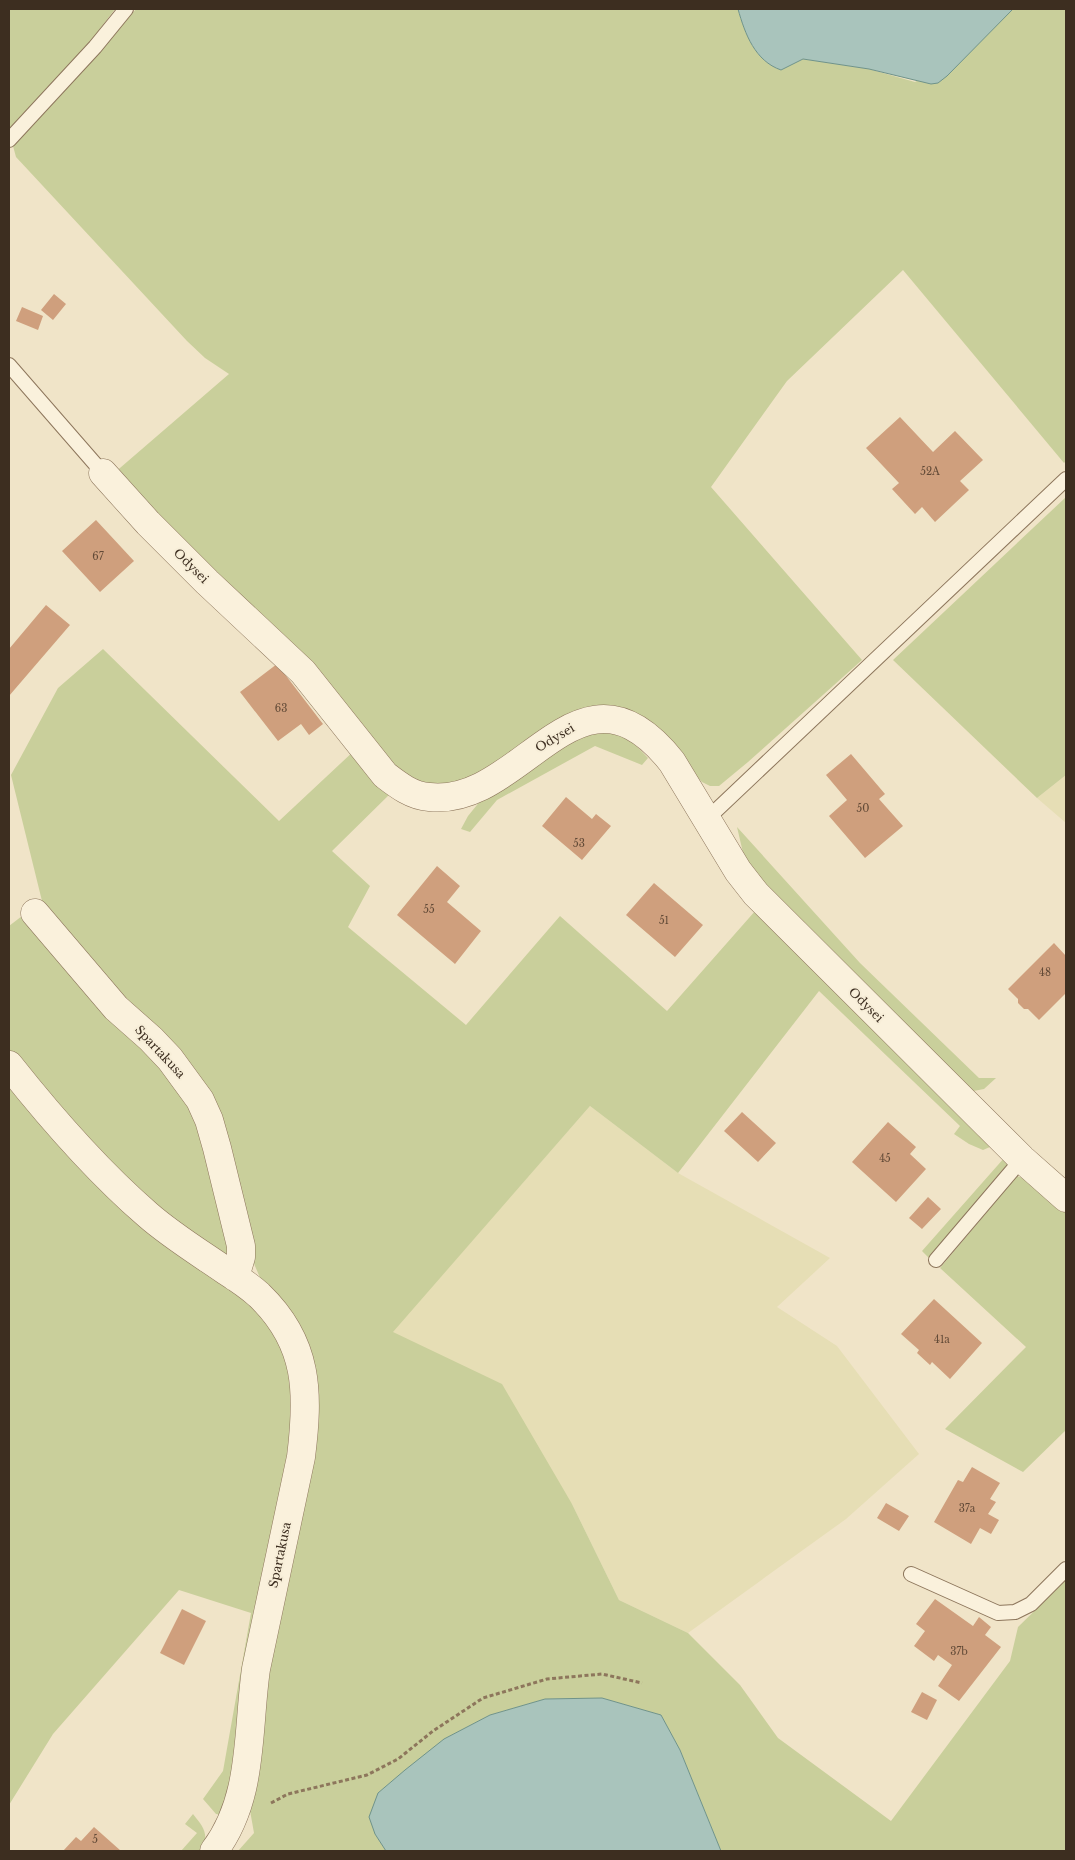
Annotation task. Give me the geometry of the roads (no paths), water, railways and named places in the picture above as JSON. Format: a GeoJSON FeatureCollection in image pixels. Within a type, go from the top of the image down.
{"type":"FeatureCollection","features":[{"type":"Feature","properties":{"kind":"street","name":"Odysei"},"geometry":{"type":"LineString","coordinates":[[102,473],[148,524],[303,672],[385,775],[413,793],[428,797],[460,796],[489,783],[547,741],[569,728],[600,719],[632,726],[647,735],[662,748],[688,786],[706,820],[738,871],[756,894],[1022,1160],[1066,1198]]}},
{"type":"Feature","properties":{"kind":"street","name":"Spartakusa"},"geometry":{"type":"LineString","coordinates":[[35,912],[116,1008],[170,1059],[200,1100],[217,1148],[241,1246],[241,1257],[235,1277]]}},
{"type":"Feature","properties":{"kind":"street","name":"Spartakusa"},"geometry":{"type":"LineString","coordinates":[[9,1066],[110,1180],[149,1216],[258,1295],[281,1320],[294,1343],[302,1368],[306,1397],[301,1457],[256,1670],[246,1773],[241,1796],[232,1821],[214,1851]]}},
{"type":"Feature","properties":{"kind":"lane"},"geometry":{"type":"LineString","coordinates":[[9,140],[95,47],[126,9]]}},
{"type":"Feature","properties":{"kind":"lane"},"geometry":{"type":"LineString","coordinates":[[9,366],[102,473]]}},
{"type":"Feature","properties":{"kind":"lane"},"geometry":{"type":"LineString","coordinates":[[706,820],[1066,480]]}},
{"type":"Feature","properties":{"kind":"lane"},"geometry":{"type":"LineString","coordinates":[[936,1260],[1022,1160]]}},
{"type":"Feature","properties":{"kind":"lane"},"geometry":{"type":"LineString","coordinates":[[911,1574],[998,1613],[1015,1612],[1031,1604],[1066,1569]]}},
{"type":"Feature","properties":{"kind":"water"},"geometry":{"type":"Polygon","coordinates":[[[738,9],[1013,9],[947,76],[938,83],[931,84],[869,69],[803,59],[781,70],[764,60],[752,46],[738,9]]]}},
{"type":"Feature","properties":{"kind":"water"},"geometry":{"type":"Polygon","coordinates":[[[602,1698],[661,1715],[680,1750],[721,1851],[386,1851],[375,1834],[369,1817],[378,1793],[444,1739],[490,1715],[545,1699],[602,1698]]]}}]}
